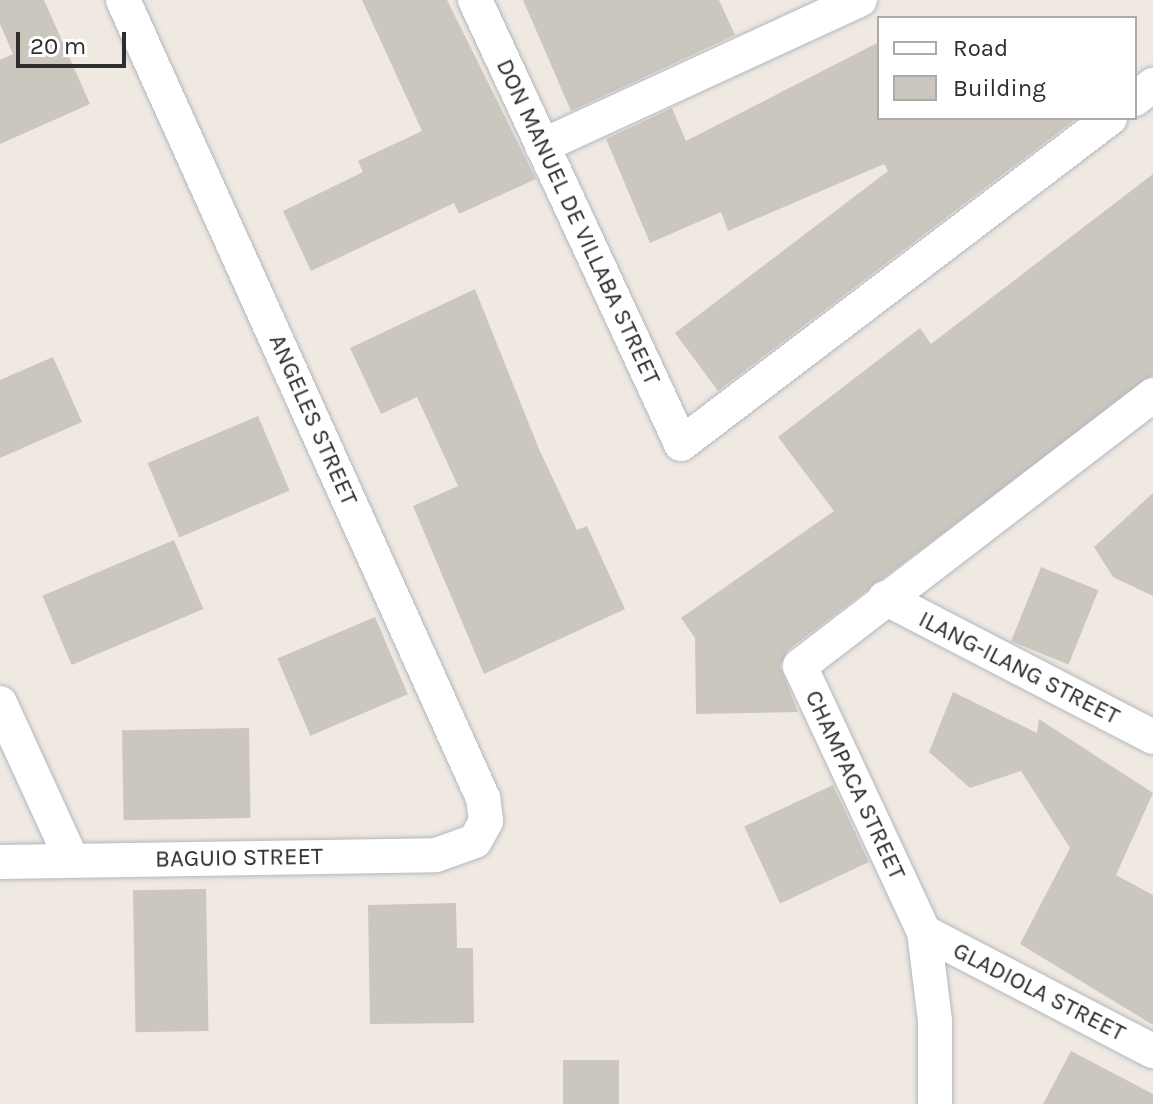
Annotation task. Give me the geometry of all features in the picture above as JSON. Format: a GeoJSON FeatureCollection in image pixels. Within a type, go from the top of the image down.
{"type":"FeatureCollection","features":[{"type":"Feature","properties":{"kind":"street","name":"ANGELES STREET"},"geometry":{"type":"LineString","coordinates":[[123,0],[483,798],[486,821],[475,841]]}},
{"type":"Feature","properties":{"kind":"street","name":"DON MANUEL DE VILLABA STREET"},"geometry":{"type":"LineString","coordinates":[[475,0],[681,444],[1107,120]]}},
{"type":"Feature","properties":{"kind":"street"},"geometry":{"type":"LineString","coordinates":[[542,146],[860,0]]}},
{"type":"Feature","properties":{"kind":"street"},"geometry":{"type":"LineString","coordinates":[[1137,97],[1153,85]]}},
{"type":"Feature","properties":{"kind":"street","name":"CHAMPACA STREET"},"geometry":{"type":"LineString","coordinates":[[935,1104],[935,1021],[924,932],[800,666],[885,598],[1146,409]]}},
{"type":"Feature","properties":{"kind":"street","name":"ILANG-ILANG STREET"},"geometry":{"type":"LineString","coordinates":[[885,598],[1153,737]]}},
{"type":"Feature","properties":{"kind":"street"},"geometry":{"type":"LineString","coordinates":[[0,703],[72,860]]}},
{"type":"Feature","properties":{"kind":"street","name":"BAGUIO STREET"},"geometry":{"type":"LineString","coordinates":[[0,862],[436,855],[475,841]]}},
{"type":"Feature","properties":{"kind":"street","name":"GLADIOLA STREET"},"geometry":{"type":"LineString","coordinates":[[924,932],[1153,1051]]}},
{"type":"Feature","properties":{"kind":"building"},"geometry":{"type":"Polygon","coordinates":[[[0,0],[44,0],[90,104],[0,144],[0,60],[13,54],[0,24],[0,0]]]}},
{"type":"Feature","properties":{"kind":"building"},"geometry":{"type":"Polygon","coordinates":[[[362,0],[447,0],[536,179],[459,214],[454,203],[311,271],[283,211],[363,172],[358,161],[422,131],[362,0]]]}},
{"type":"Feature","properties":{"kind":"building"},"geometry":{"type":"Polygon","coordinates":[[[523,0],[719,0],[735,35],[571,111],[523,0]]]}},
{"type":"Feature","properties":{"kind":"building"},"geometry":{"type":"Polygon","coordinates":[[[877,43],[877,120],[1074,120],[718,391],[675,333],[888,171],[884,164],[728,231],[721,212],[650,243],[606,139],[672,108],[686,141],[877,43]]]}},
{"type":"Feature","properties":{"kind":"building"},"geometry":{"type":"Polygon","coordinates":[[[1153,174],[1153,375],[788,650],[780,666],[798,712],[696,714],[695,638],[681,618],[834,511],[778,437],[920,328],[931,344],[1153,174]]]}},
{"type":"Feature","properties":{"kind":"building"},"geometry":{"type":"Polygon","coordinates":[[[475,289],[539,449],[577,530],[587,526],[625,609],[484,674],[413,506],[458,486],[417,397],[381,414],[350,348],[475,289]]]}},
{"type":"Feature","properties":{"kind":"building"},"geometry":{"type":"Polygon","coordinates":[[[53,357],[82,422],[0,458],[0,380],[53,357]]]}},
{"type":"Feature","properties":{"kind":"building"},"geometry":{"type":"Polygon","coordinates":[[[258,416],[290,491],[179,537],[148,463],[258,416]]]}},
{"type":"Feature","properties":{"kind":"building"},"geometry":{"type":"Polygon","coordinates":[[[1153,493],[1153,596],[1113,577],[1094,547],[1153,493]]]}},
{"type":"Feature","properties":{"kind":"building"},"geometry":{"type":"Polygon","coordinates":[[[174,540],[203,609],[72,665],[42,596],[174,540]]]}},
{"type":"Feature","properties":{"kind":"building"},"geometry":{"type":"Polygon","coordinates":[[[1041,567],[1098,590],[1069,664],[1011,641],[1041,567]]]}},
{"type":"Feature","properties":{"kind":"building"},"geometry":{"type":"Polygon","coordinates":[[[375,617],[408,694],[310,736],[277,658],[375,617]]]}},
{"type":"Feature","properties":{"kind":"building"},"geometry":{"type":"Polygon","coordinates":[[[953,692],[1037,733],[1039,719],[1153,793],[1116,875],[1153,895],[1153,1025],[1020,944],[1070,848],[1021,771],[970,788],[929,752],[953,692]]]}},
{"type":"Feature","properties":{"kind":"building"},"geometry":{"type":"Polygon","coordinates":[[[249,728],[251,818],[124,820],[122,730],[249,728]]]}},
{"type":"Feature","properties":{"kind":"building"},"geometry":{"type":"Polygon","coordinates":[[[833,785],[869,862],[780,903],[744,826],[833,785]]]}},
{"type":"Feature","properties":{"kind":"building"},"geometry":{"type":"Polygon","coordinates":[[[206,889],[208,1031],[135,1032],[133,890],[206,889]]]}},
{"type":"Feature","properties":{"kind":"building"},"geometry":{"type":"Polygon","coordinates":[[[456,903],[457,948],[473,948],[474,1023],[370,1024],[368,905],[456,903]]]}},
{"type":"Feature","properties":{"kind":"building"},"geometry":{"type":"Polygon","coordinates":[[[1071,1051],[1153,1094],[1153,1104],[1043,1104],[1071,1051]]]}},
{"type":"Feature","properties":{"kind":"building"},"geometry":{"type":"Polygon","coordinates":[[[563,1060],[619,1060],[619,1104],[563,1104],[563,1060]]]}}]}
